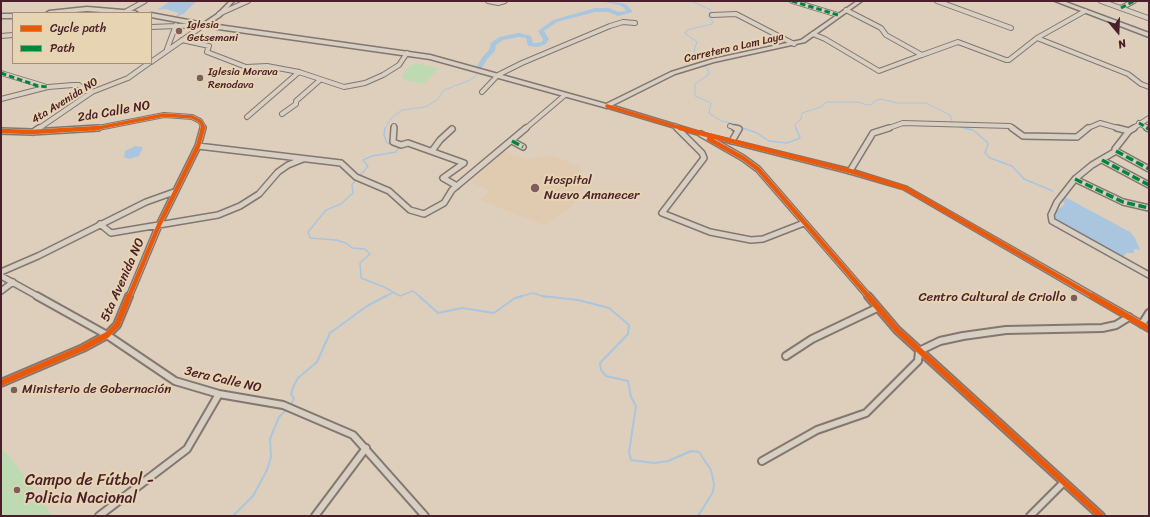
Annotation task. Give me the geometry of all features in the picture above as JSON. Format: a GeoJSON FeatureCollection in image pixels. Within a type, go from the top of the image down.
{"type":"FeatureCollection","features":[{"type":"Feature","properties":{"kind":"highway"},"geometry":{"type":"LineString","coordinates":[[1061,2],[1149,35]]}},
{"type":"Feature","properties":{"kind":"main road","name":"Carretera a Lam Laya"},"geometry":{"type":"LineString","coordinates":[[606,106],[674,73],[713,61],[803,41],[860,1]]}},
{"type":"Feature","properties":{"kind":"main road"},"geometry":{"type":"LineString","coordinates":[[59,12],[79,10],[125,12]]}},
{"type":"Feature","properties":{"kind":"main road"},"geometry":{"type":"LineString","coordinates":[[1,16],[12,16]]}},
{"type":"Feature","properties":{"kind":"main road"},"geometry":{"type":"LineString","coordinates":[[152,16],[430,57],[606,106]]}},
{"type":"Feature","properties":{"kind":"street"},"geometry":{"type":"LineString","coordinates":[[125,12],[145,1]]}},
{"type":"Feature","properties":{"kind":"street"},"geometry":{"type":"LineString","coordinates":[[152,27],[204,25],[219,14],[232,1]]}},
{"type":"Feature","properties":{"kind":"street"},"geometry":{"type":"LineString","coordinates":[[219,14],[248,1]]}},
{"type":"Feature","properties":{"kind":"street"},"geometry":{"type":"LineString","coordinates":[[488,1],[498,3],[505,1]]}},
{"type":"Feature","properties":{"kind":"street"},"geometry":{"type":"LineString","coordinates":[[792,1],[838,15]]}},
{"type":"Feature","properties":{"kind":"street"},"geometry":{"type":"LineString","coordinates":[[937,1],[1011,28]]}},
{"type":"Feature","properties":{"kind":"street"},"geometry":{"type":"LineString","coordinates":[[1100,1],[1148,18]]}},
{"type":"Feature","properties":{"kind":"street"},"geometry":{"type":"LineString","coordinates":[[1121,8],[1134,1]]}},
{"type":"Feature","properties":{"kind":"street"},"geometry":{"type":"LineString","coordinates":[[846,10],[881,28],[886,36],[922,55]]}},
{"type":"Feature","properties":{"kind":"street"},"geometry":{"type":"LineString","coordinates":[[813,34],[825,39],[879,71],[955,42],[999,58],[1009,60],[1037,38],[1085,11]]}},
{"type":"Feature","properties":{"kind":"street"},"geometry":{"type":"LineString","coordinates":[[712,15],[736,14],[794,44]]}},
{"type":"Feature","properties":{"kind":"street"},"geometry":{"type":"LineString","coordinates":[[482,92],[500,76],[610,26],[623,22],[635,23]]}},
{"type":"Feature","properties":{"kind":"street"},"geometry":{"type":"LineString","coordinates":[[167,50],[176,25]]}},
{"type":"Feature","properties":{"kind":"street","name":"4ta Avenida NO"},"geometry":{"type":"LineString","coordinates":[[152,61],[204,25]]}},
{"type":"Feature","properties":{"kind":"street"},"geometry":{"type":"LineString","coordinates":[[1,36],[12,35]]}},
{"type":"Feature","properties":{"kind":"street"},"geometry":{"type":"LineString","coordinates":[[1037,38],[1128,74],[1149,87]]}},
{"type":"Feature","properties":{"kind":"street"},"geometry":{"type":"LineString","coordinates":[[182,40],[209,46],[207,52],[246,67],[267,66],[299,72],[320,80],[344,86],[365,83],[383,75],[399,65],[407,53]]}},
{"type":"Feature","properties":{"kind":"street","name":"4ta Avenida NO"},"geometry":{"type":"LineString","coordinates":[[32,132],[92,92],[128,78],[147,64]]}},
{"type":"Feature","properties":{"kind":"street"},"geometry":{"type":"LineString","coordinates":[[247,117],[299,72]]}},
{"type":"Feature","properties":{"kind":"street"},"geometry":{"type":"LineString","coordinates":[[1,73],[38,86],[48,87],[79,85],[85,91],[92,92]]}},
{"type":"Feature","properties":{"kind":"street"},"geometry":{"type":"LineString","coordinates":[[282,114],[296,104],[296,101],[320,80]]}},
{"type":"Feature","properties":{"kind":"street"},"geometry":{"type":"LineString","coordinates":[[1,99],[48,87]]}},
{"type":"Feature","properties":{"kind":"street"},"geometry":{"type":"LineString","coordinates":[[198,146],[341,163],[358,178],[389,191],[410,210],[418,214],[424,214],[444,203],[452,190],[565,95]]}},
{"type":"Feature","properties":{"kind":"street"},"geometry":{"type":"LineString","coordinates":[[606,106],[701,134],[850,171],[905,188],[1149,328]]}},
{"type":"Feature","properties":{"kind":"street","name":"2da Calle NO"},"geometry":{"type":"LineString","coordinates":[[1,131],[32,132],[92,129],[164,115],[192,117],[200,122],[202,126]]}},
{"type":"Feature","properties":{"kind":"street"},"geometry":{"type":"LineString","coordinates":[[1116,151],[1114,149],[1129,131],[1139,123],[1149,118]]}},
{"type":"Feature","properties":{"kind":"street"},"geometry":{"type":"LineString","coordinates":[[850,171],[872,133],[903,123],[1010,126],[1023,136],[1041,135],[1077,137],[1086,129],[1100,123],[1129,131]]}},
{"type":"Feature","properties":{"kind":"street"},"geometry":{"type":"LineString","coordinates":[[1139,123],[1149,129]]}},
{"type":"Feature","properties":{"kind":"street","name":"5ta Avenida NO"},"geometry":{"type":"LineString","coordinates":[[1,383],[83,348],[107,335],[117,326],[159,225],[198,146],[202,126]]}},
{"type":"Feature","properties":{"kind":"street"},"geometry":{"type":"LineString","coordinates":[[394,126],[393,142],[401,145],[408,143],[464,163],[443,178],[457,186]]}},
{"type":"Feature","properties":{"kind":"street"},"geometry":{"type":"LineString","coordinates":[[675,126],[702,153],[704,158],[662,213],[710,232],[751,240],[763,239],[804,223]]}},
{"type":"Feature","properties":{"kind":"street"},"geometry":{"type":"LineString","coordinates":[[730,126],[740,129],[732,141]]}},
{"type":"Feature","properties":{"kind":"street"},"geometry":{"type":"LineString","coordinates":[[432,151],[440,140],[452,129]]}},
{"type":"Feature","properties":{"kind":"street"},"geometry":{"type":"LineString","coordinates":[[701,134],[743,158],[758,170],[877,308],[919,350],[1063,483],[1101,516]]}},
{"type":"Feature","properties":{"kind":"street"},"geometry":{"type":"LineString","coordinates":[[512,141],[523,147]]}},
{"type":"Feature","properties":{"kind":"street"},"geometry":{"type":"LineString","coordinates":[[1116,151],[1092,165],[1075,179],[1057,202],[1051,215],[1052,222],[1149,275]]}},
{"type":"Feature","properties":{"kind":"street"},"geometry":{"type":"LineString","coordinates":[[1116,151],[1149,169]]}},
{"type":"Feature","properties":{"kind":"street"},"geometry":{"type":"LineString","coordinates":[[100,224],[111,233],[218,215],[240,206],[259,194],[278,172],[288,164],[305,158]]}},
{"type":"Feature","properties":{"kind":"street"},"geometry":{"type":"LineString","coordinates":[[1102,160],[1149,185]]}},
{"type":"Feature","properties":{"kind":"street"},"geometry":{"type":"LineString","coordinates":[[1075,179],[1123,202],[1142,204],[1149,208]]}},
{"type":"Feature","properties":{"kind":"street"},"geometry":{"type":"LineString","coordinates":[[1,272],[38,256],[146,202],[174,192]]}},
{"type":"Feature","properties":{"kind":"street","name":"3era Calle NO"},"geometry":{"type":"LineString","coordinates":[[1,276],[107,335],[175,381],[219,394],[283,405],[353,435],[425,516]]}},
{"type":"Feature","properties":{"kind":"street"},"geometry":{"type":"LineString","coordinates":[[1,291],[13,282]]}},
{"type":"Feature","properties":{"kind":"street"},"geometry":{"type":"LineString","coordinates":[[786,356],[812,339],[877,308]]}},
{"type":"Feature","properties":{"kind":"street"},"geometry":{"type":"LineString","coordinates":[[1142,324],[1149,313]]}},
{"type":"Feature","properties":{"kind":"street"},"geometry":{"type":"LineString","coordinates":[[919,350],[940,341],[963,336],[1006,330],[1102,328],[1116,325],[1129,317]]}},
{"type":"Feature","properties":{"kind":"street"},"geometry":{"type":"LineString","coordinates":[[762,461],[817,430],[866,413],[918,361],[919,350]]}},
{"type":"Feature","properties":{"kind":"street"},"geometry":{"type":"LineString","coordinates":[[98,516],[187,449],[219,394]]}},
{"type":"Feature","properties":{"kind":"street"},"geometry":{"type":"LineString","coordinates":[[315,516],[366,448]]}},
{"type":"Feature","properties":{"kind":"street"},"geometry":{"type":"LineString","coordinates":[[1030,516],[1063,483]]}},
{"type":"Feature","properties":{"kind":"shaded area","name":"Hospital Nuevo Amanecer"},"geometry":{"type":"Polygon","coordinates":[[[504,151],[527,160],[550,155],[579,166],[586,186],[570,209],[544,225],[480,200],[490,190],[471,183],[479,175],[478,174],[504,151]]]}},
{"type":"Feature","properties":{"kind":"green space"},"geometry":{"type":"Polygon","coordinates":[[[415,63],[439,68],[423,84],[405,80],[402,76],[407,68],[415,63]]]}},
{"type":"Feature","properties":{"kind":"green space","name":"Campo de Fútbol - Policia Nacional"},"geometry":{"type":"Polygon","coordinates":[[[1,449],[11,458],[52,516],[1,516],[1,449]]]}},
{"type":"Feature","properties":{"kind":"water"},"geometry":{"type":"Polygon","coordinates":[[[170,1],[197,1],[183,14],[178,16],[176,16],[179,13],[166,9],[157,10],[170,1]]]}},
{"type":"Feature","properties":{"kind":"water"},"geometry":{"type":"Polygon","coordinates":[[[135,146],[143,147],[139,156],[130,159],[124,157],[125,151],[135,146]]]}},
{"type":"Feature","properties":{"kind":"water"},"geometry":{"type":"Polygon","coordinates":[[[1065,197],[1130,232],[1135,238],[1140,250],[1136,249],[1134,250],[1134,253],[1126,253],[1123,257],[1056,221],[1054,216],[1056,211],[1065,204],[1061,200],[1065,197]]]}},
{"type":"Feature","properties":{"kind":"waterway"},"geometry":{"type":"LineString","coordinates":[[479,68],[485,57],[492,51],[493,44],[501,38],[519,35],[529,37],[530,45],[538,45],[544,43],[546,39],[541,31],[555,21],[595,10],[609,10],[618,14],[630,12],[625,6],[603,1]]}},
{"type":"Feature","properties":{"kind":"waterway"},"geometry":{"type":"LineString","coordinates":[[691,1],[711,10],[708,16],[713,22],[712,24],[687,30],[685,33],[697,42],[694,51],[701,62]]}},
{"type":"Feature","properties":{"kind":"waterway"},"geometry":{"type":"LineString","coordinates":[[703,65],[708,69],[709,74],[695,84],[695,96],[711,103],[709,113],[721,121],[736,124],[744,129]]}},
{"type":"Feature","properties":{"kind":"waterway"},"geometry":{"type":"LineString","coordinates":[[385,129],[390,119],[402,110],[425,107],[437,100],[444,90],[470,80],[478,74],[479,71]]}},
{"type":"Feature","properties":{"kind":"waterway"},"geometry":{"type":"LineString","coordinates":[[796,129],[795,125],[801,119],[802,113],[821,107],[826,102],[858,102],[867,105],[873,104],[874,101],[881,99],[897,103],[926,103],[950,115],[953,124]]}},
{"type":"Feature","properties":{"kind":"waterway"},"geometry":{"type":"LineString","coordinates":[[956,126],[964,128]]}},
{"type":"Feature","properties":{"kind":"waterway"},"geometry":{"type":"LineString","coordinates":[[359,177],[368,166],[363,160],[372,156],[396,152],[399,147],[387,143],[384,135],[385,128]]}},
{"type":"Feature","properties":{"kind":"waterway"},"geometry":{"type":"LineString","coordinates":[[743,128],[757,133],[769,141],[787,143],[800,138],[796,128]]}},
{"type":"Feature","properties":{"kind":"waterway"},"geometry":{"type":"LineString","coordinates":[[964,128],[973,130],[986,141],[988,144],[985,153],[990,158],[1012,166],[1024,179],[1053,191]]}},
{"type":"Feature","properties":{"kind":"waterway"},"geometry":{"type":"LineString","coordinates":[[964,128],[968,129]]}},
{"type":"Feature","properties":{"kind":"waterway"},"geometry":{"type":"LineString","coordinates":[[356,179],[352,185],[353,193],[341,204],[326,210],[308,232],[310,238],[336,240],[346,243],[352,248],[365,249],[370,254],[360,263],[361,278],[384,287],[400,296],[413,291],[420,297]]}},
{"type":"Feature","properties":{"kind":"waterway"},"geometry":{"type":"LineString","coordinates":[[386,296],[392,293]]}},
{"type":"Feature","properties":{"kind":"waterway"},"geometry":{"type":"LineString","coordinates":[[519,297],[533,293],[542,296]]}},
{"type":"Feature","properties":{"kind":"waterway"},"geometry":{"type":"LineString","coordinates":[[291,405],[294,398],[291,394],[294,385],[298,378],[317,362],[330,333],[367,306],[386,296]]}},
{"type":"Feature","properties":{"kind":"waterway"},"geometry":{"type":"LineString","coordinates":[[419,296],[438,313],[462,308],[494,313],[515,298],[522,296]]}},
{"type":"Feature","properties":{"kind":"waterway"},"geometry":{"type":"LineString","coordinates":[[542,296],[578,300],[609,308],[629,325],[628,334],[600,363],[601,370],[606,376],[628,381],[631,397],[636,406],[629,452],[631,460],[654,463],[668,461],[691,451],[699,452],[711,470],[714,484],[713,492],[698,516]]}},
{"type":"Feature","properties":{"kind":"waterway"},"geometry":{"type":"LineString","coordinates":[[233,516],[253,496],[267,470],[271,457],[270,439],[279,417],[287,409]]}},
{"type":"Feature","properties":{"kind":"marked path"},"geometry":{"type":"LineString","coordinates":[[792,1],[838,15]]}},
{"type":"Feature","properties":{"kind":"marked path"},"geometry":{"type":"LineString","coordinates":[[1121,8],[1134,1]]}},
{"type":"Feature","properties":{"kind":"marked path"},"geometry":{"type":"LineString","coordinates":[[1,73],[38,86],[48,87]]}},
{"type":"Feature","properties":{"kind":"marked path"},"geometry":{"type":"LineString","coordinates":[[1139,123],[1149,129]]}},
{"type":"Feature","properties":{"kind":"marked path"},"geometry":{"type":"LineString","coordinates":[[512,141],[523,147]]}},
{"type":"Feature","properties":{"kind":"marked path"},"geometry":{"type":"LineString","coordinates":[[1116,151],[1149,169]]}},
{"type":"Feature","properties":{"kind":"marked path"},"geometry":{"type":"LineString","coordinates":[[1102,160],[1149,185]]}},
{"type":"Feature","properties":{"kind":"marked path"},"geometry":{"type":"LineString","coordinates":[[1075,179],[1123,202],[1142,205],[1149,208]]}},
{"type":"Feature","properties":{"kind":"cycle path"},"geometry":{"type":"LineString","coordinates":[[607,106],[701,134],[850,171],[905,188],[1149,329]]}},
{"type":"Feature","properties":{"kind":"cycle path"},"geometry":{"type":"LineString","coordinates":[[1,131],[32,132],[92,129],[164,115],[192,117],[200,121],[203,126],[198,146],[159,225],[117,325],[107,335],[83,348],[1,383]]}},
{"type":"Feature","properties":{"kind":"cycle path"},"geometry":{"type":"LineString","coordinates":[[709,139],[743,158],[758,169],[897,330],[1101,516]]}},
{"type":"Feature","properties":{"kind":"place","name":"Iglesia Getsemani"},"geometry":{"type":"Point","coordinates":[179,31]}},
{"type":"Feature","properties":{"kind":"place","name":"Iglesia Morava Renodava"},"geometry":{"type":"Point","coordinates":[200,78]}},
{"type":"Feature","properties":{"kind":"place","name":"Hospital Nuevo Amanecer"},"geometry":{"type":"Point","coordinates":[535,188]}},
{"type":"Feature","properties":{"kind":"place","name":"Centro Cultural de Criollo"},"geometry":{"type":"Point","coordinates":[1074,298]}},
{"type":"Feature","properties":{"kind":"place","name":"Ministerio de Gobernación"},"geometry":{"type":"Point","coordinates":[14,390]}},
{"type":"Feature","properties":{"kind":"place","name":"Campo de Fútbol - Policia Nacional"},"geometry":{"type":"Point","coordinates":[17,490]}}]}
